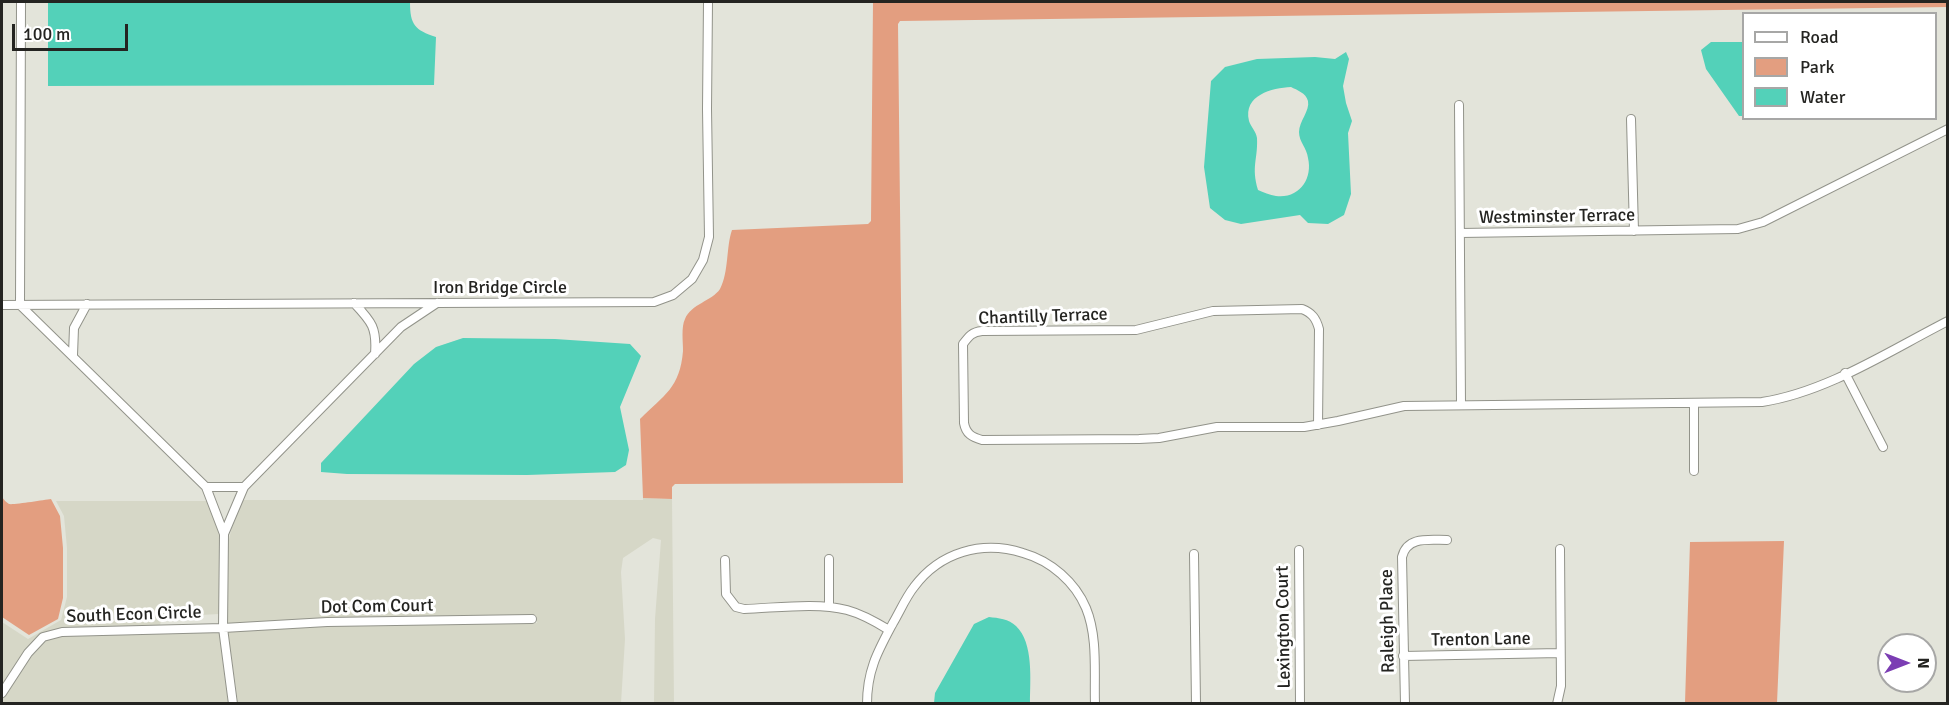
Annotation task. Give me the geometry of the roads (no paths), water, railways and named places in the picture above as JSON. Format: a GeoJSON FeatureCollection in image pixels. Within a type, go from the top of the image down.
{"type":"FeatureCollection","features":[{"type":"Feature","properties":{"kind":"street"},"geometry":{"type":"LineString","coordinates":[[21,2],[20,305],[206,487],[224,534],[223,628],[233,704]]}},
{"type":"Feature","properties":{"kind":"street","name":"Iron Bridge Circle"},"geometry":{"type":"LineString","coordinates":[[2,305],[654,302],[673,295],[692,279],[703,260],[709,237],[708,2]]}},
{"type":"Feature","properties":{"kind":"street"},"geometry":{"type":"LineString","coordinates":[[1459,105],[1460,233]]}},
{"type":"Feature","properties":{"kind":"street"},"geometry":{"type":"LineString","coordinates":[[1632,119],[1634,231]]}},
{"type":"Feature","properties":{"kind":"street","name":"Westminster Terrace"},"geometry":{"type":"LineString","coordinates":[[1461,405],[1460,233],[1737,229],[1763,222],[1947,129]]}},
{"type":"Feature","properties":{"kind":"street"},"geometry":{"type":"LineString","coordinates":[[224,534],[244,487],[402,327],[438,302]]}},
{"type":"Feature","properties":{"kind":"street"},"geometry":{"type":"LineString","coordinates":[[354,303],[371,321],[376,339],[375,354]]}},
{"type":"Feature","properties":{"kind":"street"},"geometry":{"type":"LineString","coordinates":[[73,355],[74,328],[87,304]]}},
{"type":"Feature","properties":{"kind":"street","name":"Chantilly Terrace"},"geometry":{"type":"LineString","coordinates":[[1318,424],[1318,329],[1311,313],[1302,309],[1213,310],[1136,330],[982,331],[969,336],[963,344],[965,430],[971,436],[982,440],[1159,438],[1217,427],[1304,427],[1404,406],[1461,405]]}},
{"type":"Feature","properties":{"kind":"street"},"geometry":{"type":"LineString","coordinates":[[1461,405],[1762,402],[1803,392],[1845,374],[1947,321]]}},
{"type":"Feature","properties":{"kind":"street"},"geometry":{"type":"LineString","coordinates":[[1845,374],[1883,447]]}},
{"type":"Feature","properties":{"kind":"street"},"geometry":{"type":"LineString","coordinates":[[1694,403],[1694,471]]}},
{"type":"Feature","properties":{"kind":"street"},"geometry":{"type":"LineString","coordinates":[[206,487],[244,487]]}},
{"type":"Feature","properties":{"kind":"street","name":"Raleigh Place"},"geometry":{"type":"LineString","coordinates":[[1405,704],[1401,557],[1408,544],[1416,541],[1447,540]]}},
{"type":"Feature","properties":{"kind":"street"},"geometry":{"type":"LineString","coordinates":[[867,704],[869,672],[912,588],[927,571],[946,558],[965,551],[992,547],[1011,549],[1047,562],[1063,575],[1079,594],[1087,611],[1094,648],[1095,704]]}},
{"type":"Feature","properties":{"kind":"street"},"geometry":{"type":"LineString","coordinates":[[1557,704],[1561,686],[1560,549]]}},
{"type":"Feature","properties":{"kind":"street","name":"Lexington Court"},"geometry":{"type":"LineString","coordinates":[[1299,550],[1300,704]]}},
{"type":"Feature","properties":{"kind":"street"},"geometry":{"type":"LineString","coordinates":[[1194,554],[1196,704]]}},
{"type":"Feature","properties":{"kind":"street"},"geometry":{"type":"LineString","coordinates":[[829,559],[829,607]]}},
{"type":"Feature","properties":{"kind":"street"},"geometry":{"type":"LineString","coordinates":[[725,560],[726,594],[736,607],[744,609],[829,607],[865,616],[889,630]]}},
{"type":"Feature","properties":{"kind":"street","name":"Dot Com Court"},"geometry":{"type":"LineString","coordinates":[[223,628],[327,622],[532,619]]}},
{"type":"Feature","properties":{"kind":"street","name":"South Econ Circle"},"geometry":{"type":"LineString","coordinates":[[2,693],[28,653],[43,637],[62,632],[223,628]]}},
{"type":"Feature","properties":{"kind":"street","name":"Trenton Lane"},"geometry":{"type":"LineString","coordinates":[[1403,656],[1560,652]]}},
{"type":"Feature","properties":{"kind":"water"},"geometry":{"type":"Polygon","coordinates":[[[48,2],[410,2],[411,16],[415,26],[436,37],[434,85],[48,86],[48,2]]]}},
{"type":"Feature","properties":{"kind":"water"},"geometry":{"type":"Polygon","coordinates":[[[1711,42],[1742,42],[1742,116],[1739,116],[1706,69],[1701,50],[1711,42]]]}},
{"type":"Feature","properties":{"kind":"water"},"geometry":{"type":"Polygon","coordinates":[[[1346,52],[1349,59],[1343,86],[1352,121],[1348,133],[1351,194],[1344,215],[1328,224],[1308,223],[1300,215],[1241,224],[1225,220],[1210,208],[1204,167],[1211,81],[1225,67],[1257,59],[1315,57],[1335,59],[1346,52]],[[1291,87],[1268,91],[1261,95],[1250,105],[1248,112],[1249,121],[1257,138],[1255,169],[1258,190],[1276,196],[1298,191],[1306,180],[1309,166],[1299,132],[1308,101],[1303,94],[1291,87]]]}},
{"type":"Feature","properties":{"kind":"water"},"geometry":{"type":"Polygon","coordinates":[[[463,338],[555,339],[630,344],[641,356],[620,407],[629,450],[626,465],[615,472],[527,475],[321,472],[321,463],[414,364],[436,347],[463,338]]]}},
{"type":"Feature","properties":{"kind":"water"},"geometry":{"type":"Polygon","coordinates":[[[989,617],[1010,622],[1022,633],[1030,663],[1030,703],[934,703],[935,693],[974,624],[989,617]]]}}]}
